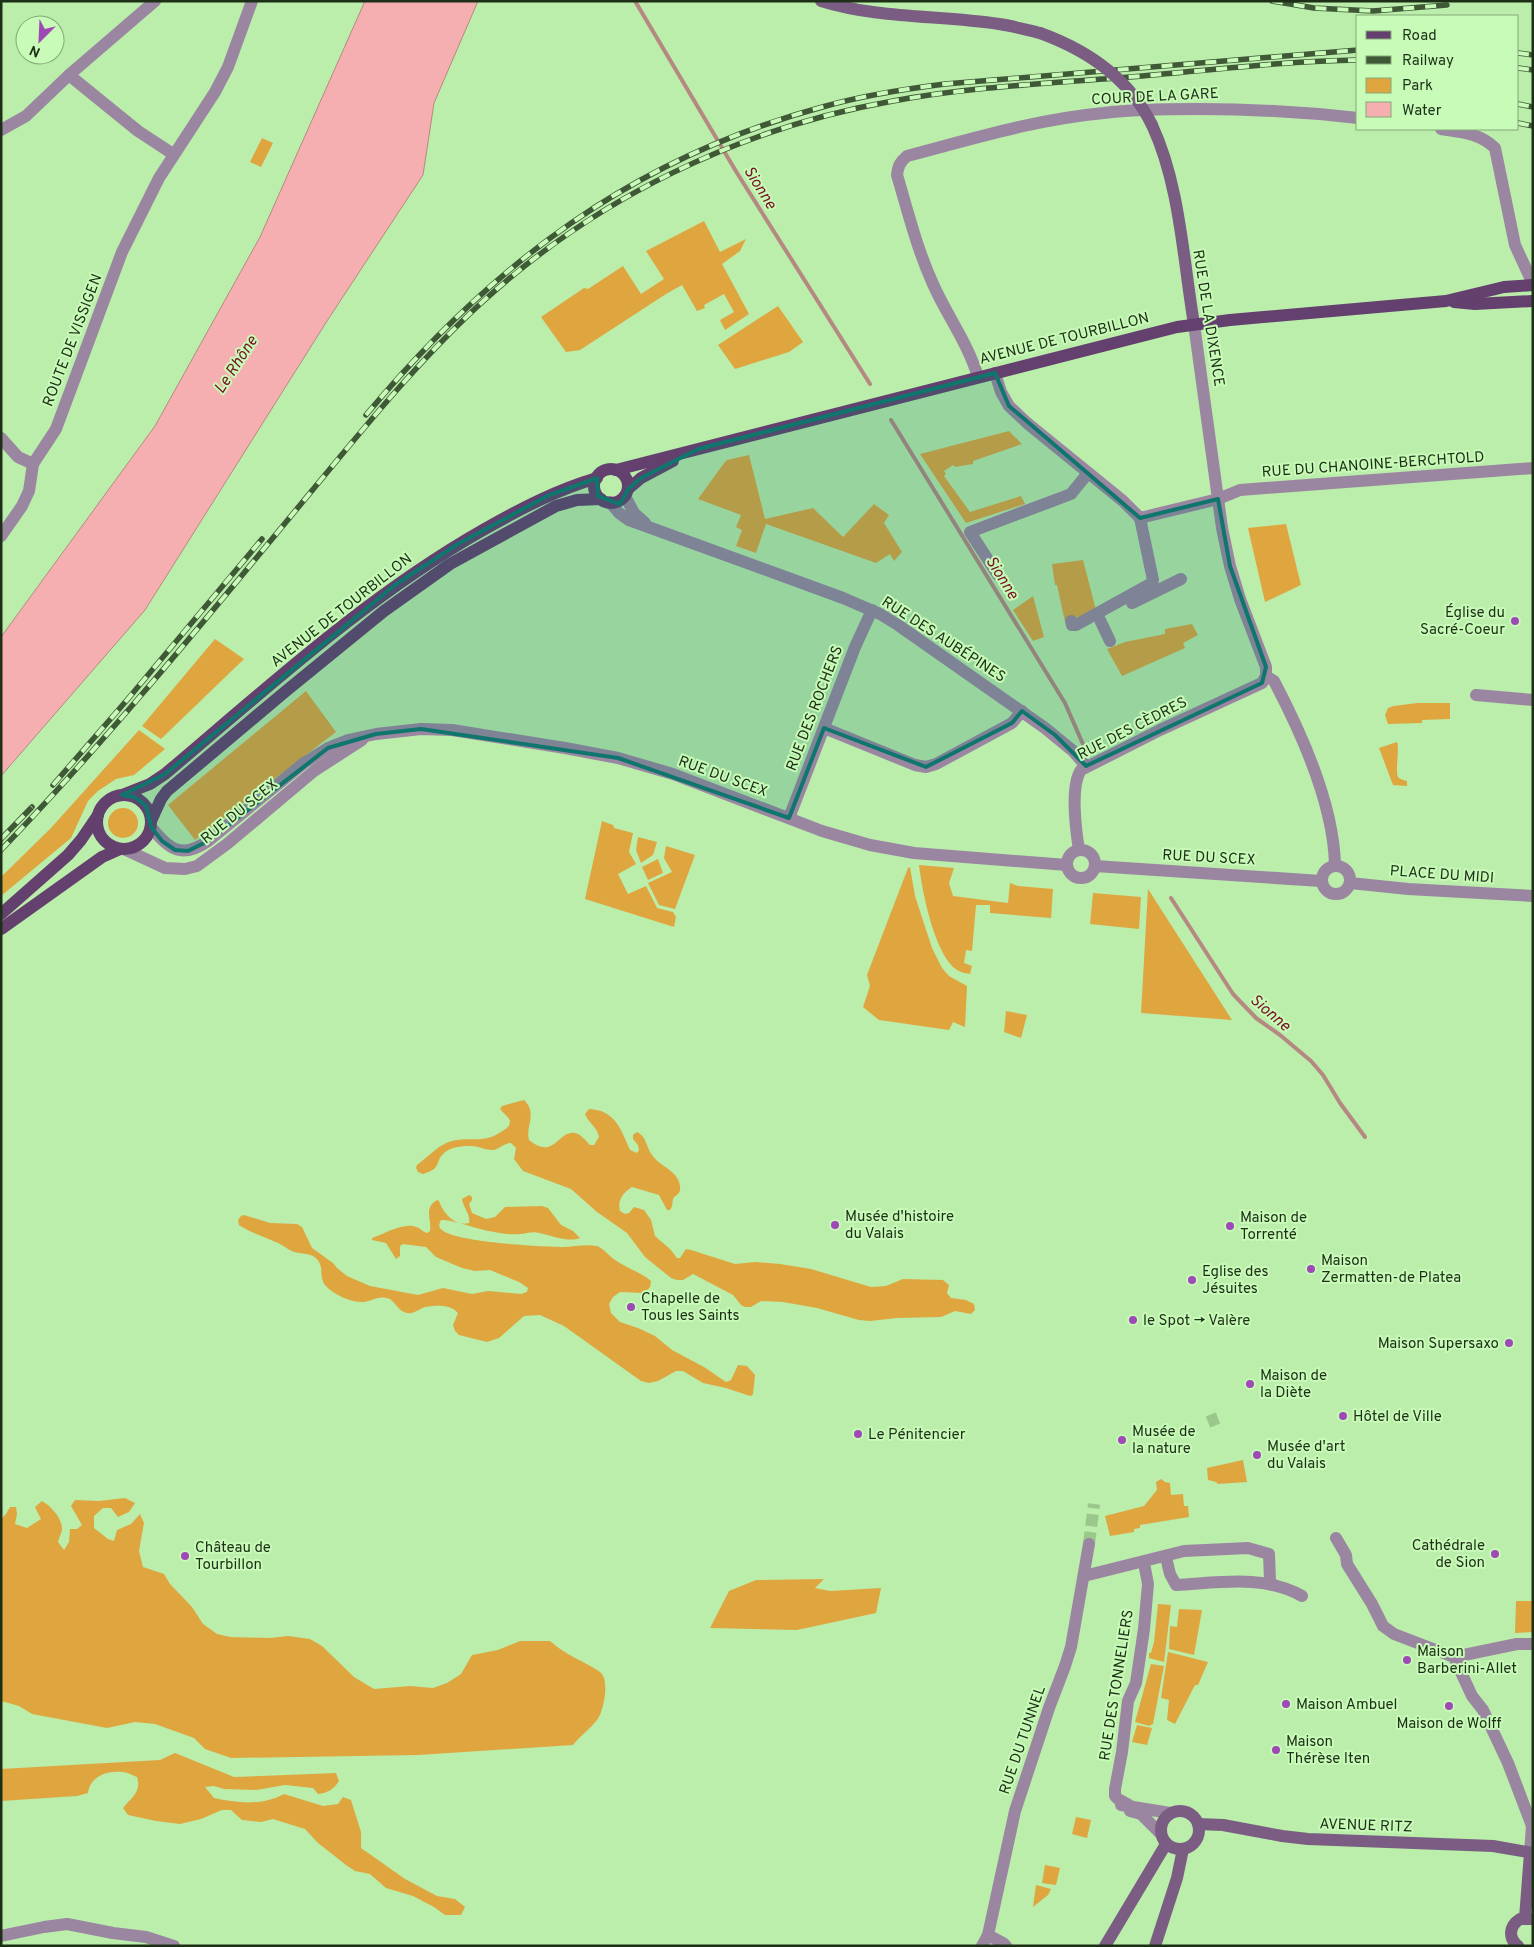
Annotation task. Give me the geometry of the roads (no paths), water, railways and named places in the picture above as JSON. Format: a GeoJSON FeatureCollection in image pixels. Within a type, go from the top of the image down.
{"type":"FeatureCollection","features":[{"type":"Feature","properties":{"kind":"main road","name":"AVENUE DE TOURBILLON"},"geometry":{"type":"LineString","coordinates":[[616,470],[1164,329],[1194,324],[1446,301],[1504,287],[1533,285]]}},
{"type":"Feature","properties":{"kind":"main road","name":"AVENUE DE TOURBILLON"},"geometry":{"type":"LineString","coordinates":[[1446,301],[1475,304],[1533,300]]}},
{"type":"Feature","properties":{"kind":"main road","name":"AVENUE DE TOURBILLON"},"geometry":{"type":"LineString","coordinates":[[626,492],[649,473],[698,450]]}},
{"type":"Feature","properties":{"kind":"main road"},"geometry":{"type":"LineString","coordinates":[[616,470],[626,478],[626,492],[616,502],[606,501],[595,489],[597,478],[603,471],[616,470]]}},
{"type":"Feature","properties":{"kind":"main road","name":"AVENUE DE TOURBILLON"},"geometry":{"type":"LineString","coordinates":[[122,796],[150,784],[165,774],[295,664],[395,585],[456,545],[525,507],[564,488],[597,478]]}},
{"type":"Feature","properties":{"kind":"main road","name":"AVENUE DE TOURBILLON"},"geometry":{"type":"LineString","coordinates":[[151,824],[161,799],[181,778],[354,635],[426,580],[457,560],[556,506],[577,500],[606,501]]}},
{"type":"Feature","properties":{"kind":"main road"},"geometry":{"type":"LineString","coordinates":[[1,914],[68,855],[110,800],[122,796],[134,797],[144,803],[150,813],[151,824],[144,842],[133,848],[122,849],[102,857],[1,929]]}},
{"type":"Feature","properties":{"kind":"main road"},"geometry":{"type":"LineString","coordinates":[[99,813],[98,826],[100,834],[108,844],[122,849]]}},
{"type":"Feature","properties":{"kind":"street"},"geometry":{"type":"LineString","coordinates":[[1,130],[26,116],[69,75],[155,1]]}},
{"type":"Feature","properties":{"kind":"street","name":"ROUTE DE VISSIGEN"},"geometry":{"type":"LineString","coordinates":[[1,536],[22,506],[29,491],[33,464],[56,429],[122,252],[152,191],[173,154],[216,92],[228,67],[252,1]]}},
{"type":"Feature","properties":{"kind":"street","name":"RUE DE LA DIXENCE"},"geometry":{"type":"LineString","coordinates":[[821,1],[840,7],[877,14],[1000,24],[1040,33],[1076,48],[1104,66],[1134,97],[1152,125],[1164,154],[1172,184],[1194,324],[1222,528],[1230,566],[1246,617],[1265,663],[1266,676],[1274,681],[1301,735],[1330,824],[1335,866]]}},
{"type":"Feature","properties":{"kind":"street"},"geometry":{"type":"LineString","coordinates":[[69,75],[138,131],[173,154]]}},
{"type":"Feature","properties":{"kind":"street","name":"COUR DE LA GARE"},"geometry":{"type":"LineString","coordinates":[[978,377],[968,348],[939,297],[922,258],[898,175],[898,167],[907,156],[1029,125],[1103,112],[1165,109],[1244,109],[1301,111],[1356,118]]}},
{"type":"Feature","properties":{"kind":"street"},"geometry":{"type":"LineString","coordinates":[[1447,130],[1476,135],[1486,140],[1495,148],[1516,245],[1533,285]]}},
{"type":"Feature","properties":{"kind":"street"},"geometry":{"type":"LineString","coordinates":[[995,373],[1001,392],[1009,406],[1140,518],[1155,586]]}},
{"type":"Feature","properties":{"kind":"street"},"geometry":{"type":"LineString","coordinates":[[1,438],[18,456],[33,464]]}},
{"type":"Feature","properties":{"kind":"street","name":"RUE DU CHANOINE-BERCHTOLD"},"geometry":{"type":"LineString","coordinates":[[1140,518],[1218,499],[1240,490],[1533,468]]}},
{"type":"Feature","properties":{"kind":"street"},"geometry":{"type":"LineString","coordinates":[[998,575],[970,532],[1071,494],[1088,473]]}},
{"type":"Feature","properties":{"kind":"street","name":"RUE DES AUBÉPINES"},"geometry":{"type":"LineString","coordinates":[[626,492],[639,518],[654,528]]}},
{"type":"Feature","properties":{"kind":"street","name":"RUE DES AUBÉPINES"},"geometry":{"type":"LineString","coordinates":[[606,501],[626,518],[872,610],[898,625],[1055,735],[1086,766]]}},
{"type":"Feature","properties":{"kind":"street"},"geometry":{"type":"LineString","coordinates":[[1155,586],[1100,620],[1074,627],[1072,625],[1076,625],[1146,586],[1155,586],[1181,579]]}},
{"type":"Feature","properties":{"kind":"street","name":"RUE DES ROCHERS"},"geometry":{"type":"LineString","coordinates":[[788,818],[854,647],[872,610]]}},
{"type":"Feature","properties":{"kind":"street"},"geometry":{"type":"LineString","coordinates":[[1100,620],[1110,641]]}},
{"type":"Feature","properties":{"kind":"street","name":"RUE DES CÈDRES"},"geometry":{"type":"LineString","coordinates":[[1079,850],[1075,828],[1076,786],[1078,775],[1086,766],[1262,683],[1266,676]]}},
{"type":"Feature","properties":{"kind":"street"},"geometry":{"type":"LineString","coordinates":[[1476,695],[1533,700]]}},
{"type":"Feature","properties":{"kind":"street"},"geometry":{"type":"LineString","coordinates":[[824,728],[915,765],[926,767],[936,764],[1012,723],[1022,711]]}},
{"type":"Feature","properties":{"kind":"street","name":"RUE DU SCEX"},"geometry":{"type":"LineString","coordinates":[[151,824],[162,841],[175,850],[194,850],[320,752],[336,744],[400,731],[437,729],[587,751],[633,762],[673,774],[846,839],[888,849],[914,853],[1067,865]]}},
{"type":"Feature","properties":{"kind":"street","name":"RUE DU SCEX"},"geometry":{"type":"LineString","coordinates":[[122,849],[165,868],[185,869],[197,866],[227,844],[314,771],[366,737]]}},
{"type":"Feature","properties":{"kind":"street"},"geometry":{"type":"LineString","coordinates":[[1079,850],[1091,854],[1095,866],[1091,875],[1081,879],[1070,874],[1067,865],[1072,854],[1079,850]]}},
{"type":"Feature","properties":{"kind":"street","name":"RUE DU SCEX"},"geometry":{"type":"LineString","coordinates":[[1095,866],[1321,881]]}},
{"type":"Feature","properties":{"kind":"street"},"geometry":{"type":"LineString","coordinates":[[1335,866],[1346,871],[1350,882],[1345,891],[1333,894],[1325,890],[1321,881],[1323,873],[1335,866]]}},
{"type":"Feature","properties":{"kind":"street","name":"PLACE DU MIDI"},"geometry":{"type":"LineString","coordinates":[[1350,882],[1408,888],[1533,896]]}},
{"type":"Feature","properties":{"kind":"street"},"geometry":{"type":"LineString","coordinates":[[1336,1538],[1346,1555],[1346,1564],[1356,1582],[1372,1604],[1383,1626],[1394,1634],[1454,1657],[1517,1644],[1533,1644]]}},
{"type":"Feature","properties":{"kind":"street","name":"RUE DU TUNNEL"},"geometry":{"type":"LineString","coordinates":[[985,1940],[1015,1812],[1071,1647],[1089,1544]]}},
{"type":"Feature","properties":{"kind":"street"},"geometry":{"type":"LineString","coordinates":[[1084,1576],[1144,1563],[1184,1551],[1248,1548],[1269,1554],[1270,1581],[1273,1585]]}},
{"type":"Feature","properties":{"kind":"street"},"geometry":{"type":"LineString","coordinates":[[1166,1557],[1170,1574],[1176,1585],[1240,1581],[1273,1585],[1302,1596]]}},
{"type":"Feature","properties":{"kind":"street","name":"RUE DES TONNELIERS"},"geometry":{"type":"LineString","coordinates":[[1129,1805],[1115,1796],[1115,1789],[1122,1752],[1128,1701],[1136,1683],[1144,1629],[1148,1584],[1144,1563]]}},
{"type":"Feature","properties":{"kind":"street"},"geometry":{"type":"LineString","coordinates":[[1454,1657],[1472,1696],[1483,1710],[1507,1759],[1532,1826],[1529,1919],[1516,1921],[1513,1925],[1511,1935],[1516,1945]]}},
{"type":"Feature","properties":{"kind":"street"},"geometry":{"type":"LineString","coordinates":[[1105,1946],[1163,1839],[1160,1828],[1163,1819],[1174,1811],[1184,1811],[1195,1818],[1198,1824],[1198,1837],[1189,1847],[1183,1850],[1174,1849],[1163,1839],[1141,1814],[1113,1805],[1129,1805],[1170,1813]]}},
{"type":"Feature","properties":{"kind":"street","name":"AVENUE RITZ"},"geometry":{"type":"LineString","coordinates":[[1198,1824],[1223,1824],[1282,1836],[1308,1839],[1493,1846],[1531,1853]]}},
{"type":"Feature","properties":{"kind":"street"},"geometry":{"type":"LineString","coordinates":[[1155,1946],[1183,1850]]}},
{"type":"Feature","properties":{"kind":"street"},"geometry":{"type":"LineString","coordinates":[[1,1936],[67,1924],[146,1938],[174,1946]]}},
{"type":"Feature","properties":{"kind":"street"},"geometry":{"type":"LineString","coordinates":[[985,1940],[1004,1944]]}},
{"type":"Feature","properties":{"kind":"water","name":"Le Rhône"},"geometry":{"type":"Polygon","coordinates":[[[365,1],[478,1],[434,103],[423,175],[327,321],[145,610],[1,776],[1,637],[155,426],[260,237],[365,1]]]}},
{"type":"Feature","properties":{"kind":"waterway","name":"Sionne"},"geometry":{"type":"LineString","coordinates":[[635,1],[737,173],[870,384]]}},
{"type":"Feature","properties":{"kind":"waterway","name":"Sionne"},"geometry":{"type":"LineString","coordinates":[[891,420],[1065,703],[1086,751]]}},
{"type":"Feature","properties":{"kind":"waterway","name":"Sionne"},"geometry":{"type":"LineString","coordinates":[[1171,898],[1233,994],[1256,1018],[1311,1061],[1323,1075],[1340,1103],[1365,1137]]}},
{"type":"Feature","properties":{"kind":"tunnel"},"geometry":{"type":"LineString","coordinates":[[1208,1422],[1218,1418]]}},
{"type":"Feature","properties":{"kind":"tunnel"},"geometry":{"type":"LineString","coordinates":[[1089,1544],[1094,1504]]}},
{"type":"Feature","properties":{"kind":"railway"},"geometry":{"type":"LineString","coordinates":[[1272,1],[1314,8],[1373,11],[1447,5]]}},
{"type":"Feature","properties":{"kind":"railway"},"geometry":{"type":"LineString","coordinates":[[366,415],[414,360],[464,310],[516,264],[571,223],[629,186],[691,155],[756,128],[841,102],[945,84],[1356,50]]}},
{"type":"Feature","properties":{"kind":"railway"},"geometry":{"type":"LineString","coordinates":[[1519,53],[1533,55]]}},
{"type":"Feature","properties":{"kind":"railway"},"geometry":{"type":"LineString","coordinates":[[1,850],[149,686],[359,434],[429,355],[479,305],[523,267],[571,232],[620,201],[671,173],[725,149],[780,129],[836,113],[893,101],[1017,85],[1277,64],[1356,60]]}},
{"type":"Feature","properties":{"kind":"railway"},"geometry":{"type":"LineString","coordinates":[[1519,68],[1533,70]]}},
{"type":"Feature","properties":{"kind":"railway"},"geometry":{"type":"LineString","coordinates":[[1519,104],[1533,107]]}},
{"type":"Feature","properties":{"kind":"railway"},"geometry":{"type":"LineString","coordinates":[[1519,123],[1533,126]]}},
{"type":"Feature","properties":{"kind":"railway"},"geometry":{"type":"LineString","coordinates":[[53,785],[262,539]]}},
{"type":"Feature","properties":{"kind":"railway"},"geometry":{"type":"LineString","coordinates":[[1,839],[32,807]]}},
{"type":"Feature","properties":{"kind":"place","name":"Église du Sacré-Coeur"},"geometry":{"type":"Point","coordinates":[1515,621]}},
{"type":"Feature","properties":{"kind":"place","name":"Musée d'histoire du Valais"},"geometry":{"type":"Point","coordinates":[835,1225]}},
{"type":"Feature","properties":{"kind":"place","name":"Maison de Torrenté"},"geometry":{"type":"Point","coordinates":[1230,1226]}},
{"type":"Feature","properties":{"kind":"place","name":"Maison Zermatten-de Platea"},"geometry":{"type":"Point","coordinates":[1311,1269]}},
{"type":"Feature","properties":{"kind":"place","name":"Eglise des Jésuites"},"geometry":{"type":"Point","coordinates":[1192,1280]}},
{"type":"Feature","properties":{"kind":"place","name":"Chapelle de Tous les Saints"},"geometry":{"type":"Point","coordinates":[631,1307]}},
{"type":"Feature","properties":{"kind":"place","name":"le Spot → Valère"},"geometry":{"type":"Point","coordinates":[1133,1320]}},
{"type":"Feature","properties":{"kind":"place","name":"Maison Supersaxo"},"geometry":{"type":"Point","coordinates":[1509,1343]}},
{"type":"Feature","properties":{"kind":"place","name":"Maison de la Diète"},"geometry":{"type":"Point","coordinates":[1250,1384]}},
{"type":"Feature","properties":{"kind":"place","name":"Hôtel de Ville"},"geometry":{"type":"Point","coordinates":[1343,1416]}},
{"type":"Feature","properties":{"kind":"place","name":"Le Pénitencier"},"geometry":{"type":"Point","coordinates":[858,1434]}},
{"type":"Feature","properties":{"kind":"place","name":"Musée de la nature"},"geometry":{"type":"Point","coordinates":[1122,1440]}},
{"type":"Feature","properties":{"kind":"place","name":"Musée d'art du Valais"},"geometry":{"type":"Point","coordinates":[1257,1455]}},
{"type":"Feature","properties":{"kind":"place","name":"Cathédrale de Sion"},"geometry":{"type":"Point","coordinates":[1495,1554]}},
{"type":"Feature","properties":{"kind":"place","name":"Château de Tourbillon"},"geometry":{"type":"Point","coordinates":[185,1556]}},
{"type":"Feature","properties":{"kind":"place","name":"Maison Barberini-Allet"},"geometry":{"type":"Point","coordinates":[1407,1660]}},
{"type":"Feature","properties":{"kind":"place","name":"Maison Ambuel"},"geometry":{"type":"Point","coordinates":[1286,1704]}},
{"type":"Feature","properties":{"kind":"place","name":"Maison de Wolff"},"geometry":{"type":"Point","coordinates":[1449,1706]}},
{"type":"Feature","properties":{"kind":"place","name":"Maison Thérèse Iten"},"geometry":{"type":"Point","coordinates":[1276,1750]}}]}
